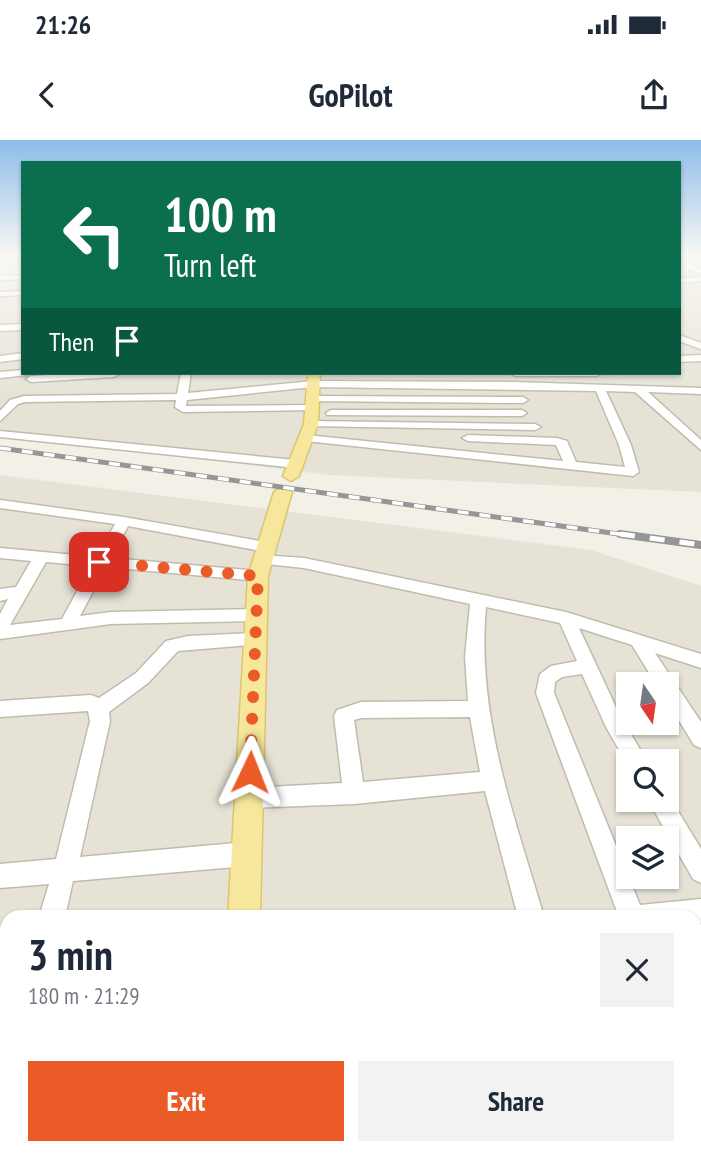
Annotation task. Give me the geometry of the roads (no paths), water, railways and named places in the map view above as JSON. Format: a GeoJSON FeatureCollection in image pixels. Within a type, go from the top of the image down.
{"type":"FeatureCollection","features":[{"type":"Feature","properties":{"kind":"main road"},"geometry":{"type":"LineString","coordinates":[[244,910],[256,627],[262,561],[312,405]]}},
{"type":"Feature","properties":{"kind":"street"},"geometry":{"type":"LineString","coordinates":[[0,328],[21,326]]}},
{"type":"Feature","properties":{"kind":"street"},"geometry":{"type":"LineString","coordinates":[[681,340],[701,334]]}},
{"type":"Feature","properties":{"kind":"street"},"geometry":{"type":"LineString","coordinates":[[681,340],[701,346]]}},
{"type":"Feature","properties":{"kind":"street"},"geometry":{"type":"LineString","coordinates":[[0,359],[21,356]]}},
{"type":"Feature","properties":{"kind":"street"},"geometry":{"type":"LineString","coordinates":[[681,359],[701,358]]}},
{"type":"Feature","properties":{"kind":"street"},"geometry":{"type":"LineString","coordinates":[[0,375],[30,375]]}},
{"type":"Feature","properties":{"kind":"street"},"geometry":{"type":"LineString","coordinates":[[0,418],[14,402],[30,375]]}},
{"type":"Feature","properties":{"kind":"street"},"geometry":{"type":"LineString","coordinates":[[105,399],[113,375]]}},
{"type":"Feature","properties":{"kind":"street"},"geometry":{"type":"LineString","coordinates":[[186,375],[180,407],[187,410],[523,400]]}},
{"type":"Feature","properties":{"kind":"street"},"geometry":{"type":"LineString","coordinates":[[312,405],[462,384],[701,391]]}},
{"type":"Feature","properties":{"kind":"street"},"geometry":{"type":"LineString","coordinates":[[462,384],[473,412],[480,456]]}},
{"type":"Feature","properties":{"kind":"street"},"geometry":{"type":"LineString","coordinates":[[312,405],[480,456],[571,467],[634,471],[600,388]]}},
{"type":"Feature","properties":{"kind":"street"},"geometry":{"type":"LineString","coordinates":[[639,390],[701,446]]}},
{"type":"Feature","properties":{"kind":"street"},"geometry":{"type":"LineString","coordinates":[[0,402],[182,397],[522,413]]}},
{"type":"Feature","properties":{"kind":"street"},"geometry":{"type":"LineString","coordinates":[[312,405],[477,433],[557,442],[563,444],[571,467]]}},
{"type":"Feature","properties":{"kind":"street"},"geometry":{"type":"LineString","coordinates":[[412,436],[535,427]]}},
{"type":"Feature","properties":{"kind":"street"},"geometry":{"type":"LineString","coordinates":[[0,434],[290,477]]}},
{"type":"Feature","properties":{"kind":"street"},"geometry":{"type":"LineString","coordinates":[[0,504],[124,521],[262,561]]}},
{"type":"Feature","properties":{"kind":"street"},"geometry":{"type":"LineString","coordinates":[[66,624],[124,521]]}},
{"type":"Feature","properties":{"kind":"street"},"geometry":{"type":"LineString","coordinates":[[0,553],[99,562],[304,563],[566,618],[701,661]]}},
{"type":"Feature","properties":{"kind":"street"},"geometry":{"type":"LineString","coordinates":[[0,630],[41,557]]}},
{"type":"Feature","properties":{"kind":"street"},"geometry":{"type":"LineString","coordinates":[[0,594],[21,592]]}},
{"type":"Feature","properties":{"kind":"street"},"geometry":{"type":"LineString","coordinates":[[479,600],[474,664],[479,709],[494,780],[529,910]]}},
{"type":"Feature","properties":{"kind":"street"},"geometry":{"type":"LineString","coordinates":[[0,630],[181,615],[256,627]]}},
{"type":"Feature","properties":{"kind":"street"},"geometry":{"type":"LineString","coordinates":[[566,618],[613,721],[630,749]]}},
{"type":"Feature","properties":{"kind":"street"},"geometry":{"type":"LineString","coordinates":[[99,709],[142,678],[172,646],[256,627]]}},
{"type":"Feature","properties":{"kind":"street"},"geometry":{"type":"LineString","coordinates":[[638,641],[658,672]]}},
{"type":"Feature","properties":{"kind":"street"},"geometry":{"type":"LineString","coordinates":[[587,666],[557,671],[546,678],[545,693],[629,910]]}},
{"type":"Feature","properties":{"kind":"street"},"geometry":{"type":"LineString","coordinates":[[0,709],[91,703],[99,709],[100,721],[84,796],[54,910]]}},
{"type":"Feature","properties":{"kind":"street"},"geometry":{"type":"LineString","coordinates":[[679,705],[701,739]]}},
{"type":"Feature","properties":{"kind":"street"},"geometry":{"type":"LineString","coordinates":[[354,794],[344,716],[361,710],[479,709]]}},
{"type":"Feature","properties":{"kind":"street"},"geometry":{"type":"LineString","coordinates":[[249,798],[354,794],[494,780]]}},
{"type":"Feature","properties":{"kind":"street"},"geometry":{"type":"LineString","coordinates":[[666,812],[701,871]]}},
{"type":"Feature","properties":{"kind":"street"},"geometry":{"type":"LineString","coordinates":[[0,876],[247,854]]}},
{"type":"Feature","properties":{"kind":"railway"},"geometry":{"type":"LineString","coordinates":[[0,448],[633,536]]}},
{"type":"Feature","properties":{"kind":"railway"},"geometry":{"type":"LineString","coordinates":[[620,534],[701,545]]}}]}
